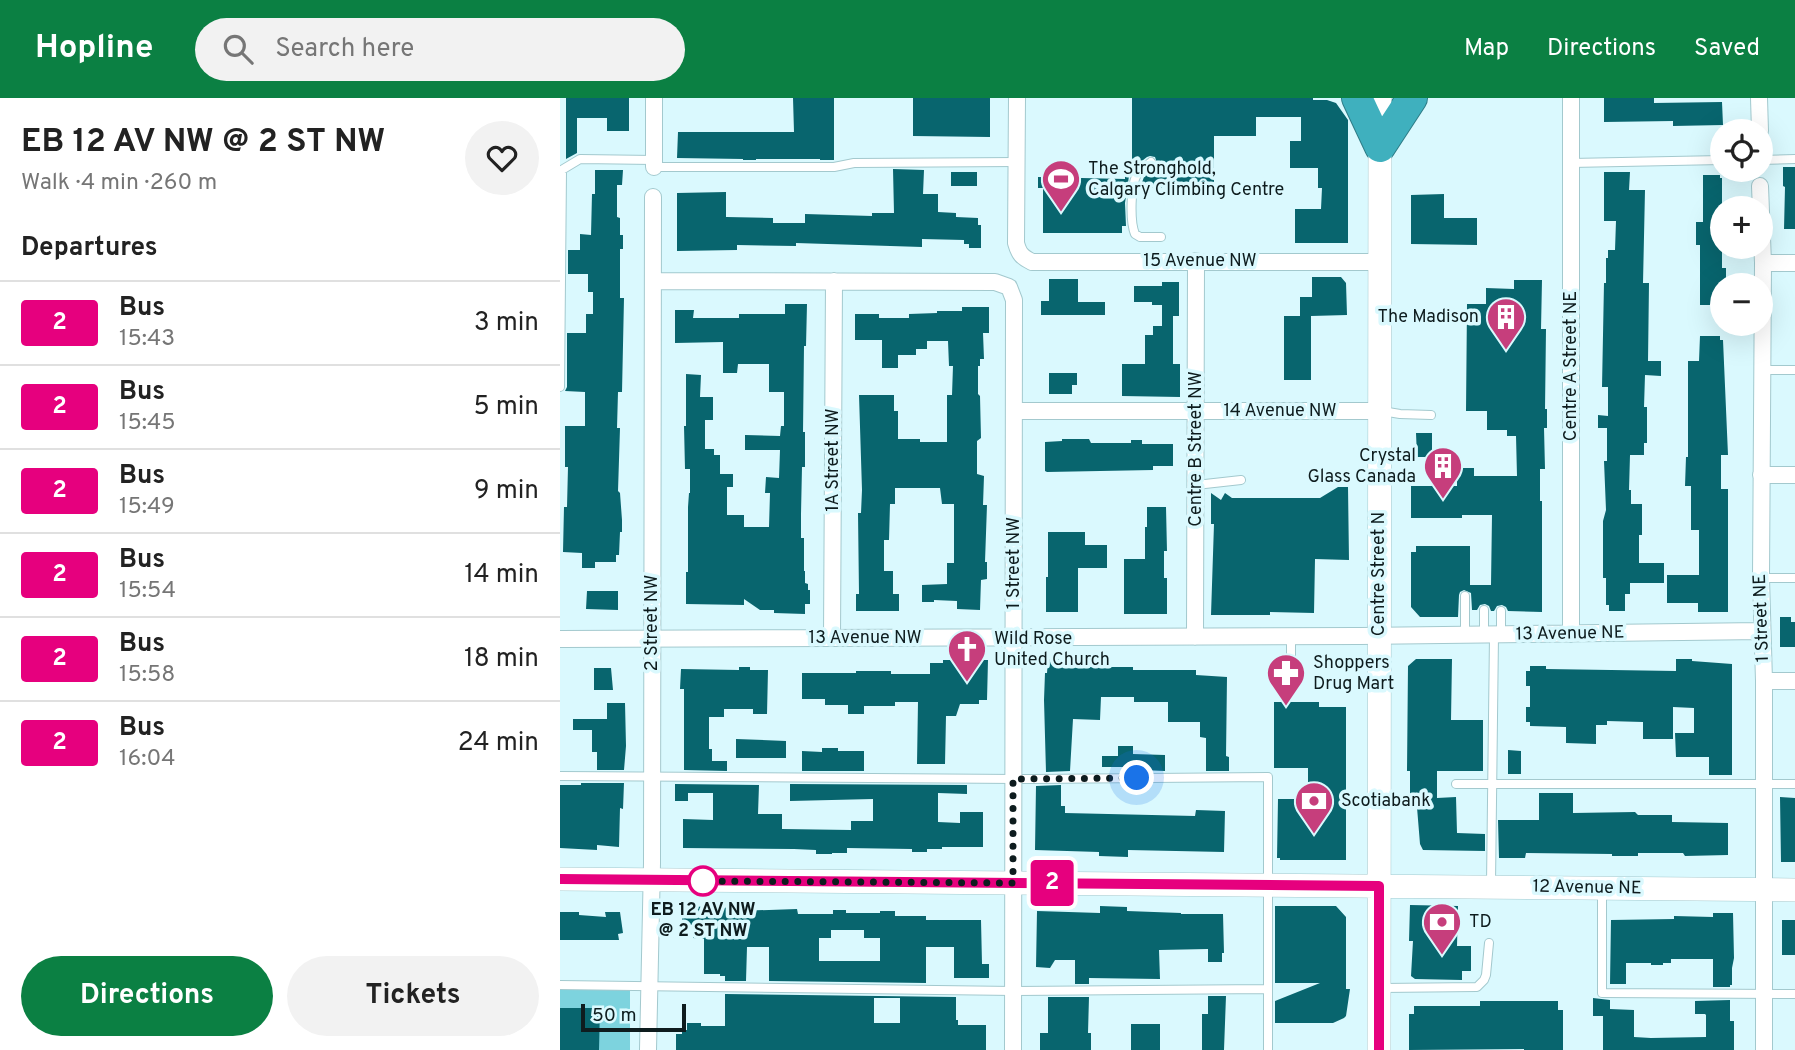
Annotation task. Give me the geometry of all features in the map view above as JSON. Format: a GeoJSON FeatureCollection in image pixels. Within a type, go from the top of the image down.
{"type":"FeatureCollection","features":[{"type":"Feature","properties":{"kind":"highway"},"geometry":{"type":"LineString","coordinates":[[1357,98],[1380,146]]}},
{"type":"Feature","properties":{"kind":"highway"},"geometry":{"type":"LineString","coordinates":[[1380,146],[1412,98]]}},
{"type":"Feature","properties":{"kind":"street"},"geometry":{"type":"LineString","coordinates":[[654,98],[654,164]]}},
{"type":"Feature","properties":{"kind":"street"},"geometry":{"type":"LineString","coordinates":[[1017,98],[1017,162]]}},
{"type":"Feature","properties":{"kind":"street","name":"Centre Street N"},"geometry":{"type":"LineString","coordinates":[[1379,1050],[1380,98]]}},
{"type":"Feature","properties":{"kind":"street","name":"Centre A Street NE"},"geometry":{"type":"LineString","coordinates":[[1571,98],[1571,634]]}},
{"type":"Feature","properties":{"kind":"street"},"geometry":{"type":"LineString","coordinates":[[1759,98],[1759,119]]}},
{"type":"Feature","properties":{"kind":"street","name":"15 Avenue NW"},"geometry":{"type":"LineString","coordinates":[[1017,162],[1016,243],[1022,257],[1032,262],[1380,262]]}},
{"type":"Feature","properties":{"kind":"street","name":"1 Street NE"},"geometry":{"type":"LineString","coordinates":[[1760,186],[1763,263],[1760,578],[1764,681],[1764,1050]]}},
{"type":"Feature","properties":{"kind":"street","name":"2 Street NW"},"geometry":{"type":"LineString","coordinates":[[648,1050],[653,197]]}},
{"type":"Feature","properties":{"kind":"street","name":"Centre B Street NW"},"geometry":{"type":"LineString","coordinates":[[1195,637],[1196,261]]}},
{"type":"Feature","properties":{"kind":"street"},"geometry":{"type":"LineString","coordinates":[[1763,263],[1795,263]]}},
{"type":"Feature","properties":{"kind":"street"},"geometry":{"type":"LineString","coordinates":[[653,281],[834,281]]}},
{"type":"Feature","properties":{"kind":"street","name":"1 Street NW"},"geometry":{"type":"LineString","coordinates":[[834,281],[995,282],[1009,287],[1014,300],[1013,1050]]}},
{"type":"Feature","properties":{"kind":"street","name":"1A Street NW"},"geometry":{"type":"LineString","coordinates":[[832,638],[834,281]]}},
{"type":"Feature","properties":{"kind":"street","name":"14 Avenue NW"},"geometry":{"type":"LineString","coordinates":[[1014,411],[1379,411]]}},
{"type":"Feature","properties":{"kind":"street"},"geometry":{"type":"LineString","coordinates":[[1761,475],[1795,475]]}},
{"type":"Feature","properties":{"kind":"street","name":"13 Avenue NE"},"geometry":{"type":"LineString","coordinates":[[1379,636],[1761,631]]}},
{"type":"Feature","properties":{"kind":"street","name":"13 Avenue NW"},"geometry":{"type":"LineString","coordinates":[[560,639],[1379,636]]}},
{"type":"Feature","properties":{"kind":"street"},"geometry":{"type":"LineString","coordinates":[[1764,681],[1795,681]]}},
{"type":"Feature","properties":{"kind":"street","name":"12 Avenue NE"},"geometry":{"type":"LineString","coordinates":[[560,879],[1795,890]]}},
{"type":"Feature","properties":{"kind":"lane"},"geometry":{"type":"LineString","coordinates":[[560,387],[561,171],[580,159],[654,164],[834,167],[854,163],[1017,162]]}},
{"type":"Feature","properties":{"kind":"lane"},"geometry":{"type":"LineString","coordinates":[[1773,160],[1795,159]]}},
{"type":"Feature","properties":{"kind":"lane"},"geometry":{"type":"LineString","coordinates":[[1571,163],[1710,160]]}},
{"type":"Feature","properties":{"kind":"lane"},"geometry":{"type":"LineString","coordinates":[[1151,162],[1139,172],[1133,184],[1133,230],[1140,237],[1161,237]]}},
{"type":"Feature","properties":{"kind":"lane"},"geometry":{"type":"LineString","coordinates":[[1762,370],[1795,370]]}},
{"type":"Feature","properties":{"kind":"lane"},"geometry":{"type":"LineString","coordinates":[[1379,411],[1431,415]]}},
{"type":"Feature","properties":{"kind":"lane"},"geometry":{"type":"LineString","coordinates":[[1195,485],[1241,480]]}},
{"type":"Feature","properties":{"kind":"lane"},"geometry":{"type":"LineString","coordinates":[[1760,578],[1795,578]]}},
{"type":"Feature","properties":{"kind":"lane"},"geometry":{"type":"LineString","coordinates":[[1465,596],[1465,635]]}},
{"type":"Feature","properties":{"kind":"lane"},"geometry":{"type":"LineString","coordinates":[[1484,611],[1493,635]]}},
{"type":"Feature","properties":{"kind":"lane"},"geometry":{"type":"LineString","coordinates":[[1491,887],[1493,635],[1501,611]]}},
{"type":"Feature","properties":{"kind":"lane"},"geometry":{"type":"LineString","coordinates":[[1291,636],[1291,679]]}},
{"type":"Feature","properties":{"kind":"lane"},"geometry":{"type":"LineString","coordinates":[[560,776],[1013,779],[1268,777],[1268,1050]]}},
{"type":"Feature","properties":{"kind":"lane"},"geometry":{"type":"LineString","coordinates":[[1456,784],[1795,784]]}},
{"type":"Feature","properties":{"kind":"lane"},"geometry":{"type":"LineString","coordinates":[[1602,888],[1602,993],[1795,994]]}},
{"type":"Feature","properties":{"kind":"lane"},"geometry":{"type":"LineString","coordinates":[[1379,988],[1477,987],[1486,975],[1489,943]]}},
{"type":"Feature","properties":{"kind":"lane"},"geometry":{"type":"LineString","coordinates":[[560,985],[1014,991],[1268,989]]}},
{"type":"Feature","properties":{"kind":"shaded area"},"geometry":{"type":"Polygon","coordinates":[[[560,988],[630,988],[630,1050],[560,1050],[560,988]]]}},
{"type":"Feature","properties":{"kind":"building"},"geometry":{"type":"Polygon","coordinates":[[[566,98],[629,98],[629,131],[607,131],[607,118],[577,118],[577,153],[566,159],[566,98]]]}},
{"type":"Feature","properties":{"kind":"building"},"geometry":{"type":"Polygon","coordinates":[[[793,98],[834,98],[834,160],[677,158],[678,132],[794,132],[793,98]]]}},
{"type":"Feature","properties":{"kind":"building"},"geometry":{"type":"Polygon","coordinates":[[[913,98],[990,98],[990,137],[913,136],[913,98]]]}},
{"type":"Feature","properties":{"kind":"building"},"geometry":{"type":"Polygon","coordinates":[[[1132,98],[1313,98],[1336,103],[1348,120],[1348,243],[1295,243],[1295,209],[1321,209],[1322,188],[1318,188],[1318,168],[1290,168],[1290,141],[1301,141],[1301,117],[1256,117],[1256,136],[1214,136],[1214,188],[1140,188],[1144,177],[1157,163],[1155,157],[1147,157],[1134,167],[1129,176],[1125,203],[1126,226],[1122,226],[1122,233],[1043,233],[1043,188],[1038,188],[1038,177],[1125,179],[1125,169],[1132,169],[1132,98]]]}},
{"type":"Feature","properties":{"kind":"building"},"geometry":{"type":"Polygon","coordinates":[[[1604,98],[1654,98],[1654,103],[1722,102],[1723,119],[1710,119],[1710,125],[1673,126],[1673,121],[1604,122],[1604,98]]]}},
{"type":"Feature","properties":{"kind":"building"},"geometry":{"type":"Polygon","coordinates":[[[1783,167],[1795,167],[1795,229],[1784,229],[1783,167]]]}},
{"type":"Feature","properties":{"kind":"building"},"geometry":{"type":"Polygon","coordinates":[[[893,169],[924,170],[923,194],[938,194],[938,212],[956,213],[956,217],[978,218],[978,225],[981,225],[981,248],[969,248],[969,244],[964,244],[964,240],[922,239],[922,247],[796,243],[796,246],[737,245],[737,250],[677,251],[677,193],[726,192],[726,217],[773,218],[773,223],[805,223],[805,214],[872,216],[872,213],[894,213],[893,169]]]}},
{"type":"Feature","properties":{"kind":"building"},"geometry":{"type":"Polygon","coordinates":[[[595,170],[623,170],[622,185],[617,185],[617,217],[620,218],[620,235],[623,235],[623,249],[620,249],[620,298],[624,298],[622,392],[618,392],[617,428],[620,428],[618,491],[622,532],[616,562],[595,562],[595,568],[582,568],[582,553],[563,552],[568,467],[565,467],[565,426],[585,426],[585,392],[565,391],[567,333],[586,333],[586,314],[593,314],[593,292],[588,292],[588,274],[568,274],[568,250],[580,250],[580,234],[591,235],[595,170]]]}},
{"type":"Feature","properties":{"kind":"building"},"geometry":{"type":"Polygon","coordinates":[[[951,172],[977,172],[977,186],[951,186],[951,172]]]}},
{"type":"Feature","properties":{"kind":"building"},"geometry":{"type":"Polygon","coordinates":[[[1604,172],[1630,172],[1629,190],[1645,190],[1643,283],[1649,283],[1648,361],[1661,361],[1661,376],[1645,375],[1647,443],[1644,443],[1644,455],[1630,455],[1629,490],[1631,504],[1642,504],[1639,563],[1664,563],[1664,583],[1630,583],[1630,594],[1625,594],[1625,611],[1609,611],[1609,605],[1606,605],[1606,578],[1603,578],[1603,521],[1606,510],[1604,461],[1607,461],[1607,428],[1598,428],[1598,415],[1608,416],[1608,387],[1602,387],[1604,283],[1608,250],[1615,250],[1616,221],[1604,221],[1604,172]]]}},
{"type":"Feature","properties":{"kind":"building"},"geometry":{"type":"Polygon","coordinates":[[[1703,175],[1710,175],[1710,182],[1722,182],[1722,196],[1710,196],[1710,259],[1722,259],[1722,268],[1726,268],[1726,273],[1710,273],[1710,305],[1700,305],[1700,245],[1696,245],[1696,222],[1703,222],[1703,175]]]}},
{"type":"Feature","properties":{"kind":"building"},"geometry":{"type":"Polygon","coordinates":[[[1444,194],[1444,218],[1477,218],[1477,245],[1411,244],[1411,195],[1444,194]]]}},
{"type":"Feature","properties":{"kind":"building"},"geometry":{"type":"Polygon","coordinates":[[[1312,277],[1341,277],[1346,283],[1347,315],[1311,316],[1311,380],[1284,380],[1284,316],[1300,316],[1300,297],[1312,297],[1312,277]]]}},
{"type":"Feature","properties":{"kind":"building"},"geometry":{"type":"Polygon","coordinates":[[[1049,279],[1078,279],[1078,302],[1105,302],[1105,315],[1041,315],[1041,301],[1049,301],[1049,279]]]}},
{"type":"Feature","properties":{"kind":"building"},"geometry":{"type":"Polygon","coordinates":[[[1514,280],[1542,280],[1541,329],[1546,329],[1547,428],[1544,428],[1545,469],[1540,469],[1542,612],[1508,611],[1502,605],[1491,611],[1485,604],[1472,610],[1471,593],[1464,590],[1459,595],[1458,617],[1420,617],[1411,607],[1411,552],[1416,552],[1416,546],[1470,546],[1470,585],[1491,585],[1492,515],[1411,518],[1411,486],[1457,486],[1457,468],[1474,468],[1474,476],[1517,476],[1516,436],[1507,436],[1507,430],[1487,430],[1487,411],[1466,411],[1467,304],[1486,304],[1486,288],[1514,289],[1514,280]]]}},
{"type":"Feature","properties":{"kind":"building"},"geometry":{"type":"Polygon","coordinates":[[[1162,282],[1179,282],[1179,316],[1173,316],[1173,364],[1180,364],[1180,397],[1122,396],[1122,364],[1145,364],[1145,335],[1153,335],[1153,326],[1162,326],[1162,305],[1134,302],[1134,286],[1162,286],[1162,282]]]}},
{"type":"Feature","properties":{"kind":"building"},"geometry":{"type":"Polygon","coordinates":[[[785,304],[807,304],[804,346],[805,467],[802,467],[801,538],[804,538],[805,583],[810,590],[810,604],[805,604],[805,614],[760,610],[744,599],[744,605],[686,604],[690,469],[685,469],[686,374],[701,375],[700,397],[713,397],[713,420],[705,420],[705,449],[714,449],[714,455],[720,455],[720,474],[733,474],[733,487],[727,487],[727,515],[744,515],[744,527],[769,527],[770,493],[765,493],[766,477],[779,478],[780,450],[745,450],[745,435],[780,436],[781,426],[784,426],[784,392],[769,392],[769,364],[738,364],[737,373],[723,373],[723,342],[675,343],[675,310],[694,310],[693,318],[739,318],[739,314],[785,314],[785,304]]]}},
{"type":"Feature","properties":{"kind":"building"},"geometry":{"type":"Polygon","coordinates":[[[962,307],[989,307],[989,333],[983,333],[984,359],[980,359],[978,366],[981,438],[977,441],[977,474],[984,476],[983,505],[987,505],[987,579],[981,580],[980,610],[957,609],[957,601],[922,602],[922,585],[947,584],[947,563],[954,563],[954,504],[942,504],[940,488],[895,488],[895,504],[890,504],[889,540],[884,540],[884,571],[893,571],[893,594],[899,594],[899,611],[856,611],[856,594],[859,594],[858,513],[861,513],[862,490],[859,395],[894,395],[894,411],[898,411],[898,439],[947,442],[947,395],[952,395],[953,366],[949,366],[948,341],[927,341],[927,349],[916,349],[916,355],[898,355],[898,368],[882,368],[882,340],[855,340],[855,314],[879,314],[879,318],[909,318],[909,314],[962,311],[962,307]]]}},
{"type":"Feature","properties":{"kind":"building"},"geometry":{"type":"Polygon","coordinates":[[[1700,336],[1720,336],[1720,340],[1723,340],[1728,455],[1721,455],[1721,489],[1728,489],[1728,612],[1698,612],[1698,603],[1667,603],[1667,575],[1699,575],[1699,530],[1691,530],[1691,486],[1685,486],[1688,457],[1688,361],[1699,361],[1700,336]]]}},
{"type":"Feature","properties":{"kind":"building"},"geometry":{"type":"Polygon","coordinates":[[[1049,373],[1077,373],[1077,385],[1072,385],[1072,394],[1049,394],[1049,373]]]}},
{"type":"Feature","properties":{"kind":"building"},"geometry":{"type":"Polygon","coordinates":[[[1416,433],[1432,433],[1432,457],[1417,457],[1416,433]]]}},
{"type":"Feature","properties":{"kind":"building"},"geometry":{"type":"Polygon","coordinates":[[[1089,439],[1091,443],[1131,443],[1131,440],[1142,440],[1142,444],[1173,444],[1173,466],[1153,466],[1153,470],[1047,472],[1045,442],[1089,439]]]}},
{"type":"Feature","properties":{"kind":"building"},"geometry":{"type":"Polygon","coordinates":[[[1338,487],[1348,487],[1349,560],[1315,559],[1314,613],[1211,615],[1214,524],[1211,524],[1211,493],[1221,500],[1225,493],[1232,498],[1320,498],[1338,487]]]}},
{"type":"Feature","properties":{"kind":"building"},"geometry":{"type":"Polygon","coordinates":[[[1147,507],[1166,507],[1167,551],[1164,551],[1164,578],[1167,578],[1167,614],[1124,614],[1124,559],[1145,559],[1147,507]]]}},
{"type":"Feature","properties":{"kind":"building"},"geometry":{"type":"Polygon","coordinates":[[[1048,532],[1085,532],[1085,545],[1107,545],[1107,568],[1078,568],[1078,612],[1046,612],[1048,532]]]}},
{"type":"Feature","properties":{"kind":"building"},"geometry":{"type":"Polygon","coordinates":[[[587,591],[618,591],[618,610],[586,609],[587,591]]]}},
{"type":"Feature","properties":{"kind":"building"},"geometry":{"type":"Polygon","coordinates":[[[1780,617],[1791,617],[1791,622],[1795,622],[1795,647],[1780,647],[1780,617]]]}},
{"type":"Feature","properties":{"kind":"building"},"geometry":{"type":"Polygon","coordinates":[[[1048,659],[1077,659],[1076,667],[1196,670],[1196,675],[1227,677],[1226,756],[1229,757],[1229,771],[1206,771],[1206,738],[1200,737],[1200,722],[1168,722],[1168,702],[1134,702],[1134,697],[1101,697],[1100,720],[1073,719],[1070,771],[1046,772],[1044,700],[1048,659]]]}},
{"type":"Feature","properties":{"kind":"building"},"geometry":{"type":"Polygon","coordinates":[[[1416,659],[1452,659],[1451,720],[1483,720],[1483,771],[1437,771],[1437,798],[1456,797],[1457,833],[1485,834],[1485,851],[1423,850],[1420,844],[1416,795],[1410,795],[1410,771],[1407,771],[1408,666],[1416,659]]]}},
{"type":"Feature","properties":{"kind":"building"},"geometry":{"type":"Polygon","coordinates":[[[1676,659],[1732,664],[1732,775],[1709,775],[1709,757],[1676,757],[1675,733],[1694,733],[1694,708],[1673,707],[1673,739],[1643,739],[1643,722],[1607,721],[1607,725],[1596,725],[1596,744],[1566,743],[1566,727],[1530,726],[1530,722],[1526,722],[1526,707],[1530,707],[1530,686],[1526,686],[1526,671],[1530,671],[1530,666],[1546,666],[1546,669],[1676,671],[1676,659]]]}},
{"type":"Feature","properties":{"kind":"building"},"geometry":{"type":"Polygon","coordinates":[[[943,660],[988,660],[987,700],[979,700],[979,704],[960,704],[956,716],[946,716],[945,764],[917,764],[918,702],[895,702],[895,706],[864,706],[864,714],[848,714],[848,705],[825,705],[825,699],[802,699],[802,673],[891,671],[891,674],[930,674],[930,663],[943,663],[943,660]]]}},
{"type":"Feature","properties":{"kind":"building"},"geometry":{"type":"Polygon","coordinates":[[[739,667],[768,670],[767,714],[753,714],[753,709],[724,709],[724,717],[709,717],[709,749],[712,749],[712,761],[727,761],[727,771],[684,770],[684,689],[680,689],[681,669],[739,670],[739,667]]]}},
{"type":"Feature","properties":{"kind":"building"},"geometry":{"type":"Polygon","coordinates":[[[594,668],[611,668],[613,690],[594,690],[594,668]]]}},
{"type":"Feature","properties":{"kind":"building"},"geometry":{"type":"Polygon","coordinates":[[[1274,702],[1319,702],[1319,707],[1346,707],[1346,860],[1277,858],[1278,799],[1308,799],[1308,768],[1274,768],[1274,702]]]}},
{"type":"Feature","properties":{"kind":"building"},"geometry":{"type":"Polygon","coordinates":[[[607,703],[625,703],[624,770],[597,770],[597,752],[592,752],[592,730],[573,730],[573,719],[607,719],[607,703]]]}},
{"type":"Feature","properties":{"kind":"building"},"geometry":{"type":"Polygon","coordinates":[[[736,739],[786,741],[786,758],[736,758],[736,739]]]}},
{"type":"Feature","properties":{"kind":"building"},"geometry":{"type":"Polygon","coordinates":[[[1118,746],[1133,746],[1133,754],[1165,755],[1165,771],[1141,770],[1141,767],[1102,767],[1102,756],[1118,756],[1118,746]]]}},
{"type":"Feature","properties":{"kind":"building"},"geometry":{"type":"Polygon","coordinates":[[[822,748],[864,751],[864,771],[802,771],[802,751],[822,752],[822,748]]]}},
{"type":"Feature","properties":{"kind":"building"},"geometry":{"type":"Polygon","coordinates":[[[1508,750],[1521,751],[1521,774],[1508,774],[1508,750]]]}},
{"type":"Feature","properties":{"kind":"building"},"geometry":{"type":"Polygon","coordinates":[[[624,783],[619,847],[597,845],[597,850],[560,848],[560,785],[624,783]]]}},
{"type":"Feature","properties":{"kind":"building"},"geometry":{"type":"Polygon","coordinates":[[[675,784],[759,785],[758,814],[782,814],[782,829],[851,830],[851,821],[873,821],[873,799],[790,801],[790,784],[967,785],[967,794],[938,793],[938,822],[960,823],[960,812],[983,812],[983,847],[942,847],[927,849],[927,852],[912,852],[912,849],[847,848],[847,853],[832,854],[794,849],[683,848],[683,819],[713,820],[713,793],[688,793],[688,801],[675,801],[675,784]]]}},
{"type":"Feature","properties":{"kind":"building"},"geometry":{"type":"Polygon","coordinates":[[[1061,785],[1061,806],[1065,806],[1065,813],[1195,816],[1196,810],[1225,811],[1224,852],[1128,850],[1128,857],[1099,856],[1099,852],[1035,850],[1036,786],[1061,785]]]}},
{"type":"Feature","properties":{"kind":"building"},"geometry":{"type":"Polygon","coordinates":[[[1539,793],[1573,793],[1573,813],[1635,812],[1638,815],[1672,815],[1672,822],[1728,823],[1728,855],[1638,853],[1638,856],[1612,856],[1526,853],[1525,858],[1499,858],[1498,820],[1539,820],[1539,793]]]}},
{"type":"Feature","properties":{"kind":"building"},"geometry":{"type":"Polygon","coordinates":[[[1780,797],[1795,798],[1795,862],[1781,862],[1780,797]]]}},
{"type":"Feature","properties":{"kind":"building"},"geometry":{"type":"Polygon","coordinates":[[[1410,905],[1458,906],[1457,946],[1471,946],[1471,971],[1462,971],[1462,980],[1415,979],[1411,976],[1413,941],[1409,941],[1410,905]]]}},
{"type":"Feature","properties":{"kind":"building"},"geometry":{"type":"Polygon","coordinates":[[[682,906],[735,908],[735,911],[797,909],[798,914],[833,914],[833,910],[846,910],[846,913],[895,911],[895,916],[926,916],[926,920],[981,920],[982,964],[989,964],[989,978],[954,978],[954,947],[926,947],[926,983],[769,981],[769,947],[747,947],[746,981],[725,981],[725,976],[720,974],[704,974],[704,939],[693,938],[694,925],[682,925],[682,906]],[[831,930],[831,938],[819,938],[819,961],[880,961],[880,938],[864,938],[864,930],[831,930]]]}},
{"type":"Feature","properties":{"kind":"building"},"geometry":{"type":"Polygon","coordinates":[[[1100,906],[1127,907],[1127,911],[1223,914],[1222,962],[1208,962],[1208,949],[1159,950],[1160,979],[1089,978],[1089,984],[1075,984],[1075,960],[1055,960],[1050,968],[1036,967],[1037,911],[1100,913],[1100,906]]]}},
{"type":"Feature","properties":{"kind":"building"},"geometry":{"type":"Polygon","coordinates":[[[1275,906],[1336,906],[1346,917],[1346,989],[1350,989],[1344,1018],[1333,1023],[1275,1023],[1275,1001],[1320,983],[1275,983],[1275,906]]]}},
{"type":"Feature","properties":{"kind":"building"},"geometry":{"type":"Polygon","coordinates":[[[560,912],[606,917],[605,912],[620,912],[623,933],[618,934],[619,940],[560,940],[560,912]]]}},
{"type":"Feature","properties":{"kind":"building"},"geometry":{"type":"Polygon","coordinates":[[[1713,913],[1733,913],[1734,958],[1730,987],[1713,987],[1713,959],[1671,959],[1671,963],[1663,965],[1626,963],[1626,984],[1610,984],[1611,920],[1674,919],[1674,916],[1713,917],[1713,913]]]}},
{"type":"Feature","properties":{"kind":"building"},"geometry":{"type":"Polygon","coordinates":[[[1782,920],[1795,920],[1795,955],[1782,955],[1782,920]]]}},
{"type":"Feature","properties":{"kind":"building"},"geometry":{"type":"Polygon","coordinates":[[[725,994],[956,997],[958,1025],[986,1025],[986,1050],[676,1050],[676,1034],[687,1030],[687,1023],[725,1026],[725,994]],[[874,998],[874,1023],[900,1023],[900,998],[874,998]]]}},
{"type":"Feature","properties":{"kind":"building"},"geometry":{"type":"Polygon","coordinates":[[[1208,996],[1226,996],[1224,1050],[1202,1050],[1202,1014],[1208,1014],[1208,996]]]}},
{"type":"Feature","properties":{"kind":"building"},"geometry":{"type":"Polygon","coordinates":[[[1048,997],[1089,997],[1088,1033],[1091,1033],[1091,1050],[1040,1050],[1040,1033],[1048,1033],[1048,997]]]}},
{"type":"Feature","properties":{"kind":"building"},"geometry":{"type":"Polygon","coordinates":[[[1593,998],[1610,1000],[1610,1009],[1634,1010],[1634,1037],[1651,1038],[1706,1037],[1706,1015],[1695,1014],[1695,1001],[1730,1000],[1730,1021],[1734,1021],[1734,1050],[1603,1050],[1603,1016],[1593,1016],[1593,998]]]}},
{"type":"Feature","properties":{"kind":"building"},"geometry":{"type":"Polygon","coordinates":[[[1480,1001],[1558,1001],[1558,1010],[1563,1010],[1563,1050],[1409,1050],[1409,1014],[1414,1014],[1414,1006],[1480,1006],[1480,1001]]]}},
{"type":"Feature","properties":{"kind":"building"},"geometry":{"type":"Polygon","coordinates":[[[560,1008],[600,1008],[599,1050],[560,1050],[560,1008]]]}},
{"type":"Feature","properties":{"kind":"building"},"geometry":{"type":"Polygon","coordinates":[[[1131,1024],[1160,1024],[1160,1050],[1131,1050],[1131,1024]]]}},
{"type":"Feature","properties":{"kind":"bus line","name":"2"},"geometry":{"type":"LineString","coordinates":[[560,879],[1379,886],[1379,1050]]}},
{"type":"Feature","properties":{"kind":"place","name":"The Stronghold, Calgary Climbing Centre"},"geometry":{"type":"Point","coordinates":[1061,213]}},
{"type":"Feature","properties":{"kind":"place","name":"The Madison"},"geometry":{"type":"Point","coordinates":[1506,351]}},
{"type":"Feature","properties":{"kind":"place","name":"Crystal Glass Canada"},"geometry":{"type":"Point","coordinates":[1443,500]}},
{"type":"Feature","properties":{"kind":"place","name":"Wild Rose United Church"},"geometry":{"type":"Point","coordinates":[967,683]}},
{"type":"Feature","properties":{"kind":"place","name":"Shoppers Drug Mart"},"geometry":{"type":"Point","coordinates":[1286,707]}},
{"type":"Feature","properties":{"kind":"place","name":"Scotiabank"},"geometry":{"type":"Point","coordinates":[1314,835]}},
{"type":"Feature","properties":{"kind":"place","name":"EB 12 AV NW @ 2 ST NW"},"geometry":{"type":"Point","coordinates":[703,881]}},
{"type":"Feature","properties":{"kind":"place","name":"TD"},"geometry":{"type":"Point","coordinates":[1442,956]}},
{"type":"Feature","properties":{"kind":"route"},"geometry":{"type":"LineString","coordinates":[[703,881],[700,881],[1013,883],[1013,779],[1137,778]]}}]}
